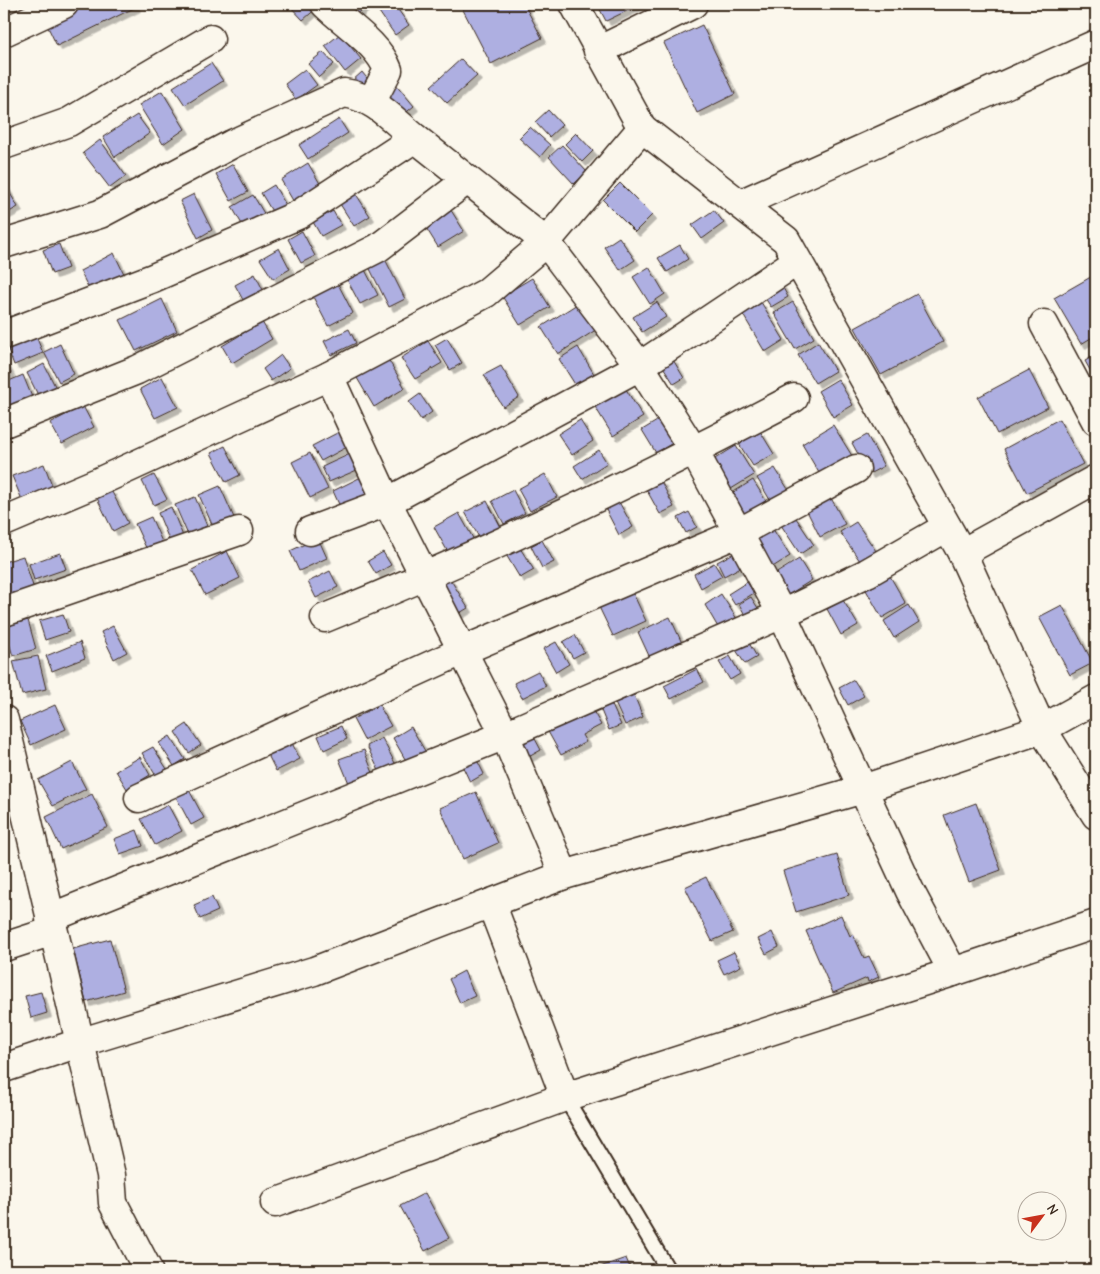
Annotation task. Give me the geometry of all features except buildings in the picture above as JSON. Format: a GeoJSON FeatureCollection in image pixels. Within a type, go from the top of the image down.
{"type":"FeatureCollection","features":[{"type":"Feature","properties":{"kind":"street"},"geometry":{"type":"LineString","coordinates":[[4,32],[64,4]]}},
{"type":"Feature","properties":{"kind":"street"},"geometry":{"type":"LineString","coordinates":[[325,4],[377,51],[384,61],[388,70],[372,101]]}},
{"type":"Feature","properties":{"kind":"street"},"geometry":{"type":"LineString","coordinates":[[574,4],[642,128],[786,240],[962,553],[1042,728],[1096,815]]}},
{"type":"Feature","properties":{"kind":"street"},"geometry":{"type":"LineString","coordinates":[[598,50],[693,4]]}},
{"type":"Feature","properties":{"kind":"street"},"geometry":{"type":"LineString","coordinates":[[4,145],[69,122],[210,39]]}},
{"type":"Feature","properties":{"kind":"street"},"geometry":{"type":"LineString","coordinates":[[740,204],[1096,44]]}},
{"type":"Feature","properties":{"kind":"street"},"geometry":{"type":"LineString","coordinates":[[4,244],[100,214],[232,144],[344,93],[357,94],[372,101],[415,138],[546,242],[640,366],[694,451],[782,614],[910,891],[953,972]]}},
{"type":"Feature","properties":{"kind":"street"},"geometry":{"type":"LineString","coordinates":[[4,522],[96,483],[329,376],[486,293],[546,242],[642,128]]}},
{"type":"Feature","properties":{"kind":"street"},"geometry":{"type":"LineString","coordinates":[[4,336],[153,278],[298,215],[415,138]]}},
{"type":"Feature","properties":{"kind":"street"},"geometry":{"type":"LineString","coordinates":[[4,423],[137,370],[378,248],[467,180]]}},
{"type":"Feature","properties":{"kind":"street"},"geometry":{"type":"LineString","coordinates":[[310,531],[387,502],[640,366],[797,261]]}},
{"type":"Feature","properties":{"kind":"street"},"geometry":{"type":"LineString","coordinates":[[1044,324],[1096,421]]}},
{"type":"Feature","properties":{"kind":"street"},"geometry":{"type":"LineString","coordinates":[[329,376],[424,578],[505,735],[564,875]]}},
{"type":"Feature","properties":{"kind":"street"},"geometry":{"type":"LineString","coordinates":[[324,618],[424,578],[694,451],[794,398]]}},
{"type":"Feature","properties":{"kind":"street"},"geometry":{"type":"LineString","coordinates":[[139,798],[462,651],[738,533],[856,469]]}},
{"type":"Feature","properties":{"kind":"street"},"geometry":{"type":"LineString","coordinates":[[962,553],[1096,479]]}},
{"type":"Feature","properties":{"kind":"street"},"geometry":{"type":"LineString","coordinates":[[4,947],[51,925],[505,735],[782,614],[867,574],[947,527]]}},
{"type":"Feature","properties":{"kind":"street"},"geometry":{"type":"LineString","coordinates":[[4,612],[238,531]]}},
{"type":"Feature","properties":{"kind":"street"},"geometry":{"type":"LineString","coordinates":[[4,1068],[314,971],[564,875],[863,790],[1042,728],[1096,699]]}},
{"type":"Feature","properties":{"kind":"street"},"geometry":{"type":"LineString","coordinates":[[4,720],[12,797],[51,925],[109,1165],[113,1203],[148,1270]]}},
{"type":"Feature","properties":{"kind":"street"},"geometry":{"type":"LineString","coordinates":[[491,903],[565,1097]]}},
{"type":"Feature","properties":{"kind":"street"},"geometry":{"type":"LineString","coordinates":[[275,1203],[565,1097],[1096,924]]}},
{"type":"Feature","properties":{"kind":"lane"},"geometry":{"type":"LineString","coordinates":[[565,1097],[668,1270]]}}]}
